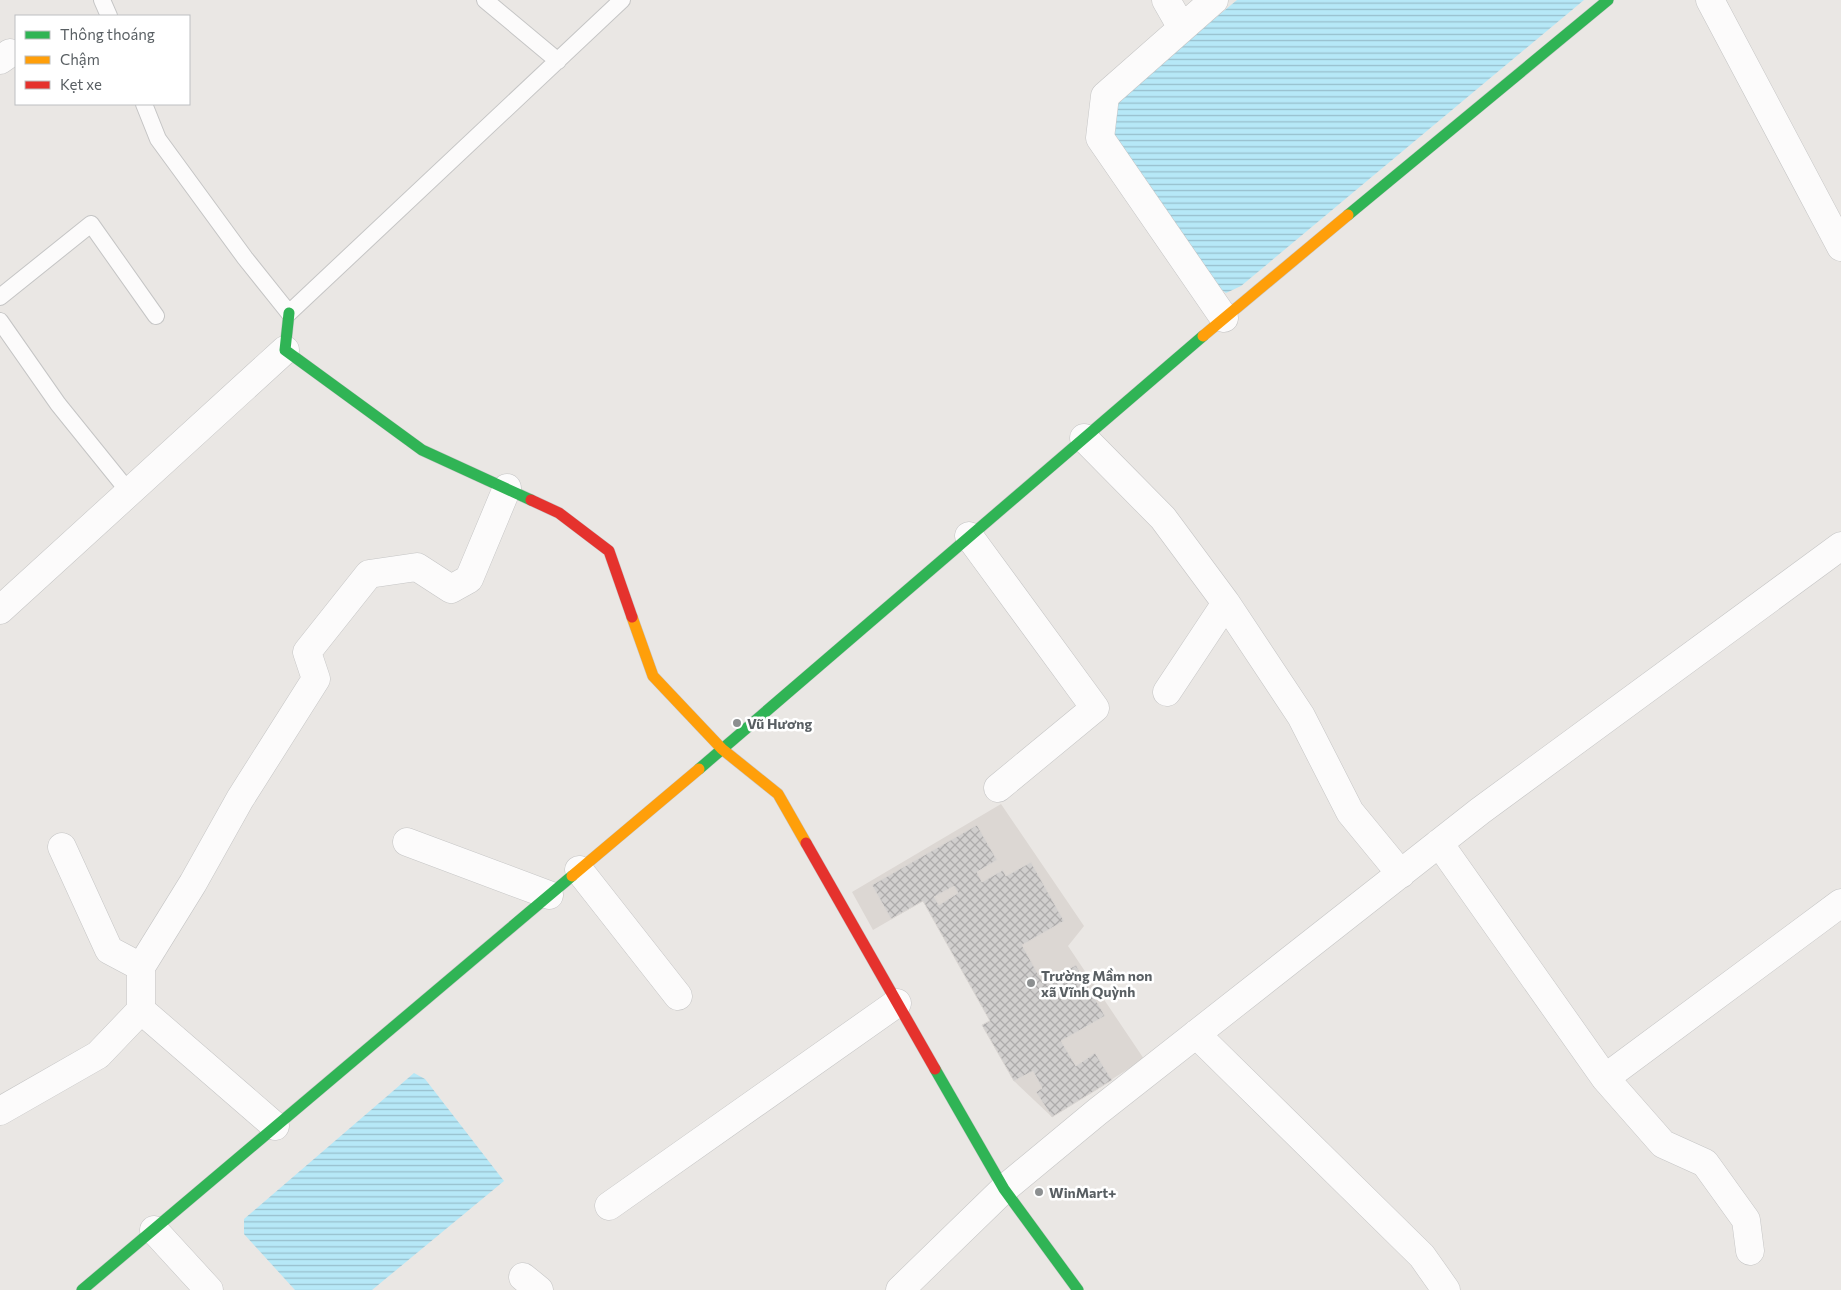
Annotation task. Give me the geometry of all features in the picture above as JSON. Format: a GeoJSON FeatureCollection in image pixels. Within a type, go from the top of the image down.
{"type":"FeatureCollection","features":[{"type":"Feature","properties":{"kind":"street"},"geometry":{"type":"LineString","coordinates":[[1166,0],[1182,28]]}},
{"type":"Feature","properties":{"kind":"street"},"geometry":{"type":"LineString","coordinates":[[1214,0],[1105,96],[1100,138],[1224,318]]}},
{"type":"Feature","properties":{"kind":"street"},"geometry":{"type":"LineString","coordinates":[[82,1290],[722,749],[1224,318],[1608,0]]}},
{"type":"Feature","properties":{"kind":"street"},"geometry":{"type":"LineString","coordinates":[[1710,0],[1841,247]]}},
{"type":"Feature","properties":{"kind":"street"},"geometry":{"type":"LineString","coordinates":[[0,610],[285,350],[289,313]]}},
{"type":"Feature","properties":{"kind":"street"},"geometry":{"type":"LineString","coordinates":[[285,350],[422,450],[559,512],[609,551],[654,676],[722,749],[778,794],[1004,1189],[1078,1290]]}},
{"type":"Feature","properties":{"kind":"street"},"geometry":{"type":"LineString","coordinates":[[1084,438],[1163,518],[1226,603],[1301,716],[1350,812],[1401,874]]}},
{"type":"Feature","properties":{"kind":"street"},"geometry":{"type":"LineString","coordinates":[[0,1111],[98,1055],[141,1010],[141,967],[193,883],[240,799],[316,679],[306,652],[369,574],[417,567],[451,589],[469,580],[507,488]]}},
{"type":"Feature","properties":{"kind":"street"},"geometry":{"type":"LineString","coordinates":[[969,536],[1095,708],[998,788]]}},
{"type":"Feature","properties":{"kind":"street"},"geometry":{"type":"LineString","coordinates":[[900,1290],[1004,1189],[1196,1034],[1480,811],[1841,546]]}},
{"type":"Feature","properties":{"kind":"street"},"geometry":{"type":"LineString","coordinates":[[1167,692],[1226,603]]}},
{"type":"Feature","properties":{"kind":"street"},"geometry":{"type":"LineString","coordinates":[[407,842],[549,895]]}},
{"type":"Feature","properties":{"kind":"street"},"geometry":{"type":"LineString","coordinates":[[1439,843],[1606,1078],[1663,1144],[1705,1163],[1746,1220],[1750,1251]]}},
{"type":"Feature","properties":{"kind":"street"},"geometry":{"type":"LineString","coordinates":[[62,847],[109,950],[141,967]]}},
{"type":"Feature","properties":{"kind":"street"},"geometry":{"type":"LineString","coordinates":[[579,870],[678,996]]}},
{"type":"Feature","properties":{"kind":"street"},"geometry":{"type":"LineString","coordinates":[[1606,1078],[1841,903]]}},
{"type":"Feature","properties":{"kind":"street"},"geometry":{"type":"LineString","coordinates":[[609,1206],[898,1003]]}},
{"type":"Feature","properties":{"kind":"street"},"geometry":{"type":"LineString","coordinates":[[141,1010],[275,1126]]}},
{"type":"Feature","properties":{"kind":"street"},"geometry":{"type":"LineString","coordinates":[[1196,1034],[1422,1256],[1446,1290]]}},
{"type":"Feature","properties":{"kind":"street"},"geometry":{"type":"LineString","coordinates":[[154,1230],[209,1290]]}},
{"type":"Feature","properties":{"kind":"lane"},"geometry":{"type":"LineString","coordinates":[[102,0],[108,15]]}},
{"type":"Feature","properties":{"kind":"lane"},"geometry":{"type":"LineString","coordinates":[[485,0],[558,61]]}},
{"type":"Feature","properties":{"kind":"lane"},"geometry":{"type":"LineString","coordinates":[[144,105],[158,140],[245,258],[289,313],[622,0]]}},
{"type":"Feature","properties":{"kind":"lane"},"geometry":{"type":"LineString","coordinates":[[0,297],[91,224],[156,316]]}},
{"type":"Feature","properties":{"kind":"lane"},"geometry":{"type":"LineString","coordinates":[[0,320],[58,404],[129,492]]}},
{"type":"Feature","properties":{"kind":"shaded area","name":"Trường Mầm non xã Vĩnh Quỳnh"},"geometry":{"type":"Polygon","coordinates":[[[1001,804],[1084,926],[1068,946],[1144,1059],[1052,1117],[1014,1081],[982,1025],[990,1020],[923,901],[873,930],[852,892],[1001,804]]]}},
{"type":"Feature","properties":{"kind":"water"},"geometry":{"type":"Polygon","coordinates":[[[1237,0],[1584,0],[1241,286],[1226,293],[1210,281],[1114,142],[1111,110],[1124,94],[1237,0]]]}},
{"type":"Feature","properties":{"kind":"water"},"geometry":{"type":"Polygon","coordinates":[[[414,1073],[425,1079],[504,1181],[372,1290],[295,1290],[244,1234],[244,1219],[414,1073]]]}},
{"type":"Feature","properties":{"kind":"building","name":"Trường Mầm non xã Vĩnh Quỳnh"},"geometry":{"type":"Polygon","coordinates":[[[977,825],[997,860],[977,872],[982,882],[1003,870],[1006,876],[1031,862],[1064,921],[1022,945],[1043,983],[1076,965],[1105,1016],[1061,1041],[1076,1066],[1095,1053],[1112,1080],[1052,1117],[1036,1092],[1042,1088],[1033,1071],[1014,1081],[982,1025],[990,1021],[923,901],[891,919],[872,885],[977,825]],[[954,886],[934,897],[939,905],[958,893],[954,886]]]}},
{"type":"Feature","properties":{"kind":"traffic: fast"},"geometry":{"type":"LineString","coordinates":[[1348,215],[1608,0]]}},
{"type":"Feature","properties":{"kind":"traffic: fast"},"geometry":{"type":"LineString","coordinates":[[289,313],[285,350],[422,450],[531,500]]}},
{"type":"Feature","properties":{"kind":"traffic: fast"},"geometry":{"type":"LineString","coordinates":[[699,769],[1203,336]]}},
{"type":"Feature","properties":{"kind":"traffic: fast"},"geometry":{"type":"LineString","coordinates":[[82,1290],[572,876]]}},
{"type":"Feature","properties":{"kind":"traffic: fast"},"geometry":{"type":"LineString","coordinates":[[935,1069],[1004,1189],[1078,1290]]}},
{"type":"Feature","properties":{"kind":"traffic: slow"},"geometry":{"type":"LineString","coordinates":[[1203,336],[1348,215]]}},
{"type":"Feature","properties":{"kind":"traffic: slow"},"geometry":{"type":"LineString","coordinates":[[632,617],[653,676],[722,749],[778,794],[806,843]]}},
{"type":"Feature","properties":{"kind":"traffic: slow"},"geometry":{"type":"LineString","coordinates":[[572,876],[699,769]]}},
{"type":"Feature","properties":{"kind":"traffic: jam"},"geometry":{"type":"LineString","coordinates":[[531,500],[559,513],[609,551],[632,617]]}},
{"type":"Feature","properties":{"kind":"traffic: jam"},"geometry":{"type":"LineString","coordinates":[[806,843],[935,1069]]}},
{"type":"Feature","properties":{"kind":"place","name":"Vũ Hương"},"geometry":{"type":"Point","coordinates":[737,723]}},
{"type":"Feature","properties":{"kind":"place","name":"Trường Mầm non xã Vĩnh Quỳnh"},"geometry":{"type":"Point","coordinates":[1031,983]}},
{"type":"Feature","properties":{"kind":"place","name":"WinMart+"},"geometry":{"type":"Point","coordinates":[1039,1192]}}]}
